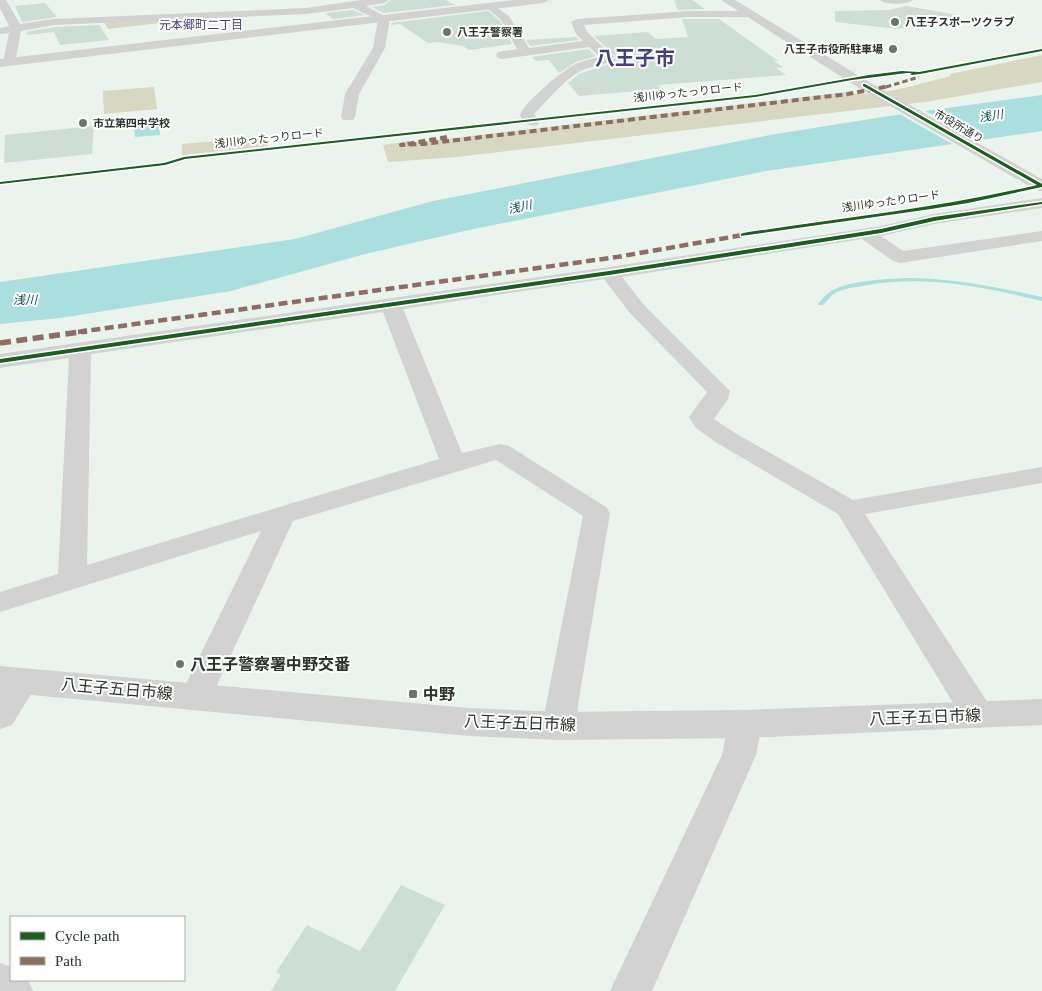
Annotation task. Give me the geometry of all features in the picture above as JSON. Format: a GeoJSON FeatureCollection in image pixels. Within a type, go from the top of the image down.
{"type":"FeatureCollection","features":[{"type":"Feature","properties":{"kind":"street"},"geometry":{"type":"LineString","coordinates":[[0,0],[16,28]]}},
{"type":"Feature","properties":{"kind":"street"},"geometry":{"type":"LineString","coordinates":[[0,30],[54,22],[189,13],[306,11],[384,0]]}},
{"type":"Feature","properties":{"kind":"street"},"geometry":{"type":"LineString","coordinates":[[16,28],[4,63],[543,0]]}},
{"type":"Feature","properties":{"kind":"street","name":"市役所通り"},"geometry":{"type":"LineString","coordinates":[[727,0],[864,85],[1042,186]]}},
{"type":"Feature","properties":{"kind":"street"},"geometry":{"type":"LineString","coordinates":[[887,1],[908,0]]}},
{"type":"Feature","properties":{"kind":"street"},"geometry":{"type":"LineString","coordinates":[[356,5],[384,19]]}},
{"type":"Feature","properties":{"kind":"street"},"geometry":{"type":"LineString","coordinates":[[490,6],[504,18],[525,52]]}},
{"type":"Feature","properties":{"kind":"street"},"geometry":{"type":"LineString","coordinates":[[189,13],[197,40]]}},
{"type":"Feature","properties":{"kind":"street"},"geometry":{"type":"LineString","coordinates":[[532,122],[527,114],[553,86],[579,67],[608,57],[582,34],[576,22],[689,14],[750,14]]}},
{"type":"Feature","properties":{"kind":"street"},"geometry":{"type":"LineString","coordinates":[[348,117],[352,94],[379,48],[384,19]]}},
{"type":"Feature","properties":{"kind":"street"},"geometry":{"type":"LineString","coordinates":[[502,55],[592,44]]}},
{"type":"Feature","properties":{"kind":"street"},"geometry":{"type":"LineString","coordinates":[[0,361],[609,273],[866,234],[926,221],[1042,203]]}},
{"type":"Feature","properties":{"kind":"street"},"geometry":{"type":"LineString","coordinates":[[866,234],[900,257],[1042,236]]}},
{"type":"Feature","properties":{"kind":"street"},"geometry":{"type":"LineString","coordinates":[[609,273],[637,309],[719,391],[716,398],[701,417],[704,422],[726,438],[849,509],[978,715]]}},
{"type":"Feature","properties":{"kind":"street"},"geometry":{"type":"LineString","coordinates":[[391,305],[453,463]]}},
{"type":"Feature","properties":{"kind":"street"},"geometry":{"type":"LineString","coordinates":[[72,580],[80,350]]}},
{"type":"Feature","properties":{"kind":"street"},"geometry":{"type":"LineString","coordinates":[[0,602],[453,463],[500,451],[597,513],[562,705],[560,726]]}},
{"type":"Feature","properties":{"kind":"street"},"geometry":{"type":"LineString","coordinates":[[849,509],[1042,475]]}},
{"type":"Feature","properties":{"kind":"street"},"geometry":{"type":"LineString","coordinates":[[196,696],[282,516]]}},
{"type":"Feature","properties":{"kind":"street"},"geometry":{"type":"LineString","coordinates":[[0,715],[11,680]]}},
{"type":"Feature","properties":{"kind":"street","name":"八王子五日市線"},"geometry":{"type":"LineString","coordinates":[[11,680],[469,722],[560,726],[745,724],[1042,712]]}},
{"type":"Feature","properties":{"kind":"street"},"geometry":{"type":"LineString","coordinates":[[631,991],[739,755],[745,724]]}},
{"type":"Feature","properties":{"kind":"street"},"geometry":{"type":"LineString","coordinates":[[0,983],[12,991]]}},
{"type":"Feature","properties":{"kind":"green space"},"geometry":{"type":"Polygon","coordinates":[[[177,19],[178,21],[108,29],[104,22],[177,19]]]}},
{"type":"Feature","properties":{"kind":"green space"},"geometry":{"type":"Polygon","coordinates":[[[1042,55],[1042,82],[925,102],[456,157],[388,162],[383,145],[847,92],[870,94],[913,86],[951,76],[950,74],[1042,55]]]}},
{"type":"Feature","properties":{"kind":"green space"},"geometry":{"type":"Polygon","coordinates":[[[154,87],[157,109],[104,114],[103,91],[154,87]]]}},
{"type":"Feature","properties":{"kind":"green space"},"geometry":{"type":"Polygon","coordinates":[[[264,137],[268,146],[182,155],[182,144],[264,137]]]}},
{"type":"Feature","properties":{"kind":"water","name":"浅川"},"geometry":{"type":"Polygon","coordinates":[[[1042,95],[1042,131],[766,171],[469,230],[365,254],[231,291],[60,318],[0,324],[0,282],[295,239],[433,201],[770,135],[1042,95]]]}},
{"type":"Feature","properties":{"kind":"water"},"geometry":{"type":"Polygon","coordinates":[[[158,118],[160,135],[135,137],[133,120],[158,118]]]}},
{"type":"Feature","properties":{"kind":"pier"},"geometry":{"type":"Polygon","coordinates":[[[922,109],[980,142],[954,145],[896,112],[922,109]]]}},
{"type":"Feature","properties":{"kind":"building"},"geometry":{"type":"Polygon","coordinates":[[[391,0],[446,0],[455,5],[383,13],[372,7],[384,5],[391,0]]]}},
{"type":"Feature","properties":{"kind":"building"},"geometry":{"type":"Polygon","coordinates":[[[674,0],[692,0],[705,9],[678,10],[674,0]]]}},
{"type":"Feature","properties":{"kind":"building"},"geometry":{"type":"Polygon","coordinates":[[[45,3],[57,17],[22,22],[15,6],[45,3]]]}},
{"type":"Feature","properties":{"kind":"building"},"geometry":{"type":"Polygon","coordinates":[[[907,6],[957,15],[898,29],[835,22],[835,11],[889,10],[907,6]]]}},
{"type":"Feature","properties":{"kind":"building"},"geometry":{"type":"Polygon","coordinates":[[[353,10],[364,15],[333,19],[325,13],[353,10]]]}},
{"type":"Feature","properties":{"kind":"building","name":"八王子警察署"},"geometry":{"type":"Polygon","coordinates":[[[488,11],[500,21],[512,44],[469,50],[463,46],[437,42],[428,43],[400,24],[391,25],[391,23],[488,11]]]}},
{"type":"Feature","properties":{"kind":"building"},"geometry":{"type":"Polygon","coordinates":[[[682,19],[719,19],[778,61],[774,61],[783,67],[776,68],[786,75],[658,85],[662,89],[579,96],[568,83],[579,74],[606,65],[615,58],[594,36],[648,32],[656,39],[688,37],[682,19]]]}},
{"type":"Feature","properties":{"kind":"building"},"geometry":{"type":"Polygon","coordinates":[[[99,25],[109,40],[60,45],[54,32],[28,35],[26,32],[54,27],[99,25]]]}},
{"type":"Feature","properties":{"kind":"building"},"geometry":{"type":"Polygon","coordinates":[[[576,37],[579,40],[530,46],[526,40],[576,37]]]}},
{"type":"Feature","properties":{"kind":"building"},"geometry":{"type":"Polygon","coordinates":[[[588,49],[596,56],[576,62],[559,73],[549,60],[536,61],[532,57],[588,49]]]}},
{"type":"Feature","properties":{"kind":"building"},"geometry":{"type":"Polygon","coordinates":[[[94,126],[92,154],[4,163],[5,135],[94,126]]]}},
{"type":"Feature","properties":{"kind":"building"},"geometry":{"type":"Polygon","coordinates":[[[401,885],[445,905],[395,991],[271,991],[281,975],[276,972],[307,925],[360,951],[401,885]]]}},
{"type":"Feature","properties":{"kind":"waterway"},"geometry":{"type":"LineString","coordinates":[[821,304],[832,293],[841,289],[881,281],[904,279],[973,285],[1042,299]]}},
{"type":"Feature","properties":{"kind":"marked path"},"geometry":{"type":"LineString","coordinates":[[447,137],[401,145],[423,144],[848,94],[886,87],[919,77]]}},
{"type":"Feature","properties":{"kind":"marked path"},"geometry":{"type":"LineString","coordinates":[[0,343],[617,257],[743,235]]}},
{"type":"Feature","properties":{"kind":"cycle path"},"geometry":{"type":"LineString","coordinates":[[912,74],[1042,50]]}},
{"type":"Feature","properties":{"kind":"cycle path","name":"浅川ゆったっりロード"},"geometry":{"type":"LineString","coordinates":[[0,183],[165,164],[184,158],[755,96],[869,76],[907,72],[920,73]]}},
{"type":"Feature","properties":{"kind":"cycle path"},"geometry":{"type":"LineString","coordinates":[[864,85],[1042,186]]}},
{"type":"Feature","properties":{"kind":"cycle path","name":"浅川ゆったりロード"},"geometry":{"type":"LineString","coordinates":[[743,235],[931,208],[1042,185]]}},
{"type":"Feature","properties":{"kind":"cycle path"},"geometry":{"type":"LineString","coordinates":[[0,361],[609,273],[881,231],[934,219],[1042,203]]}},
{"type":"Feature","properties":{"kind":"place","name":"八王子スポーツクラブ"},"geometry":{"type":"Point","coordinates":[895,22]}},
{"type":"Feature","properties":{"kind":"place","name":"八王子警察署"},"geometry":{"type":"Point","coordinates":[447,32]}},
{"type":"Feature","properties":{"kind":"place","name":"八王子市役所駐車場"},"geometry":{"type":"Point","coordinates":[893,49]}},
{"type":"Feature","properties":{"kind":"place","name":"市立第四中学校"},"geometry":{"type":"Point","coordinates":[83,123]}},
{"type":"Feature","properties":{"kind":"place","name":"八王子警察署中野交番"},"geometry":{"type":"Point","coordinates":[180,664]}},
{"type":"Feature","properties":{"kind":"place","name":"中野"},"geometry":{"type":"Point","coordinates":[413,694]}},
{"type":"Feature","properties":{"kind":"district","name":"元本郷町二丁目"},"geometry":{"type":"Point","coordinates":[201,25]}},
{"type":"Feature","properties":{"kind":"district","name":"八王子市"},"geometry":{"type":"Point","coordinates":[635,58]}}]}
